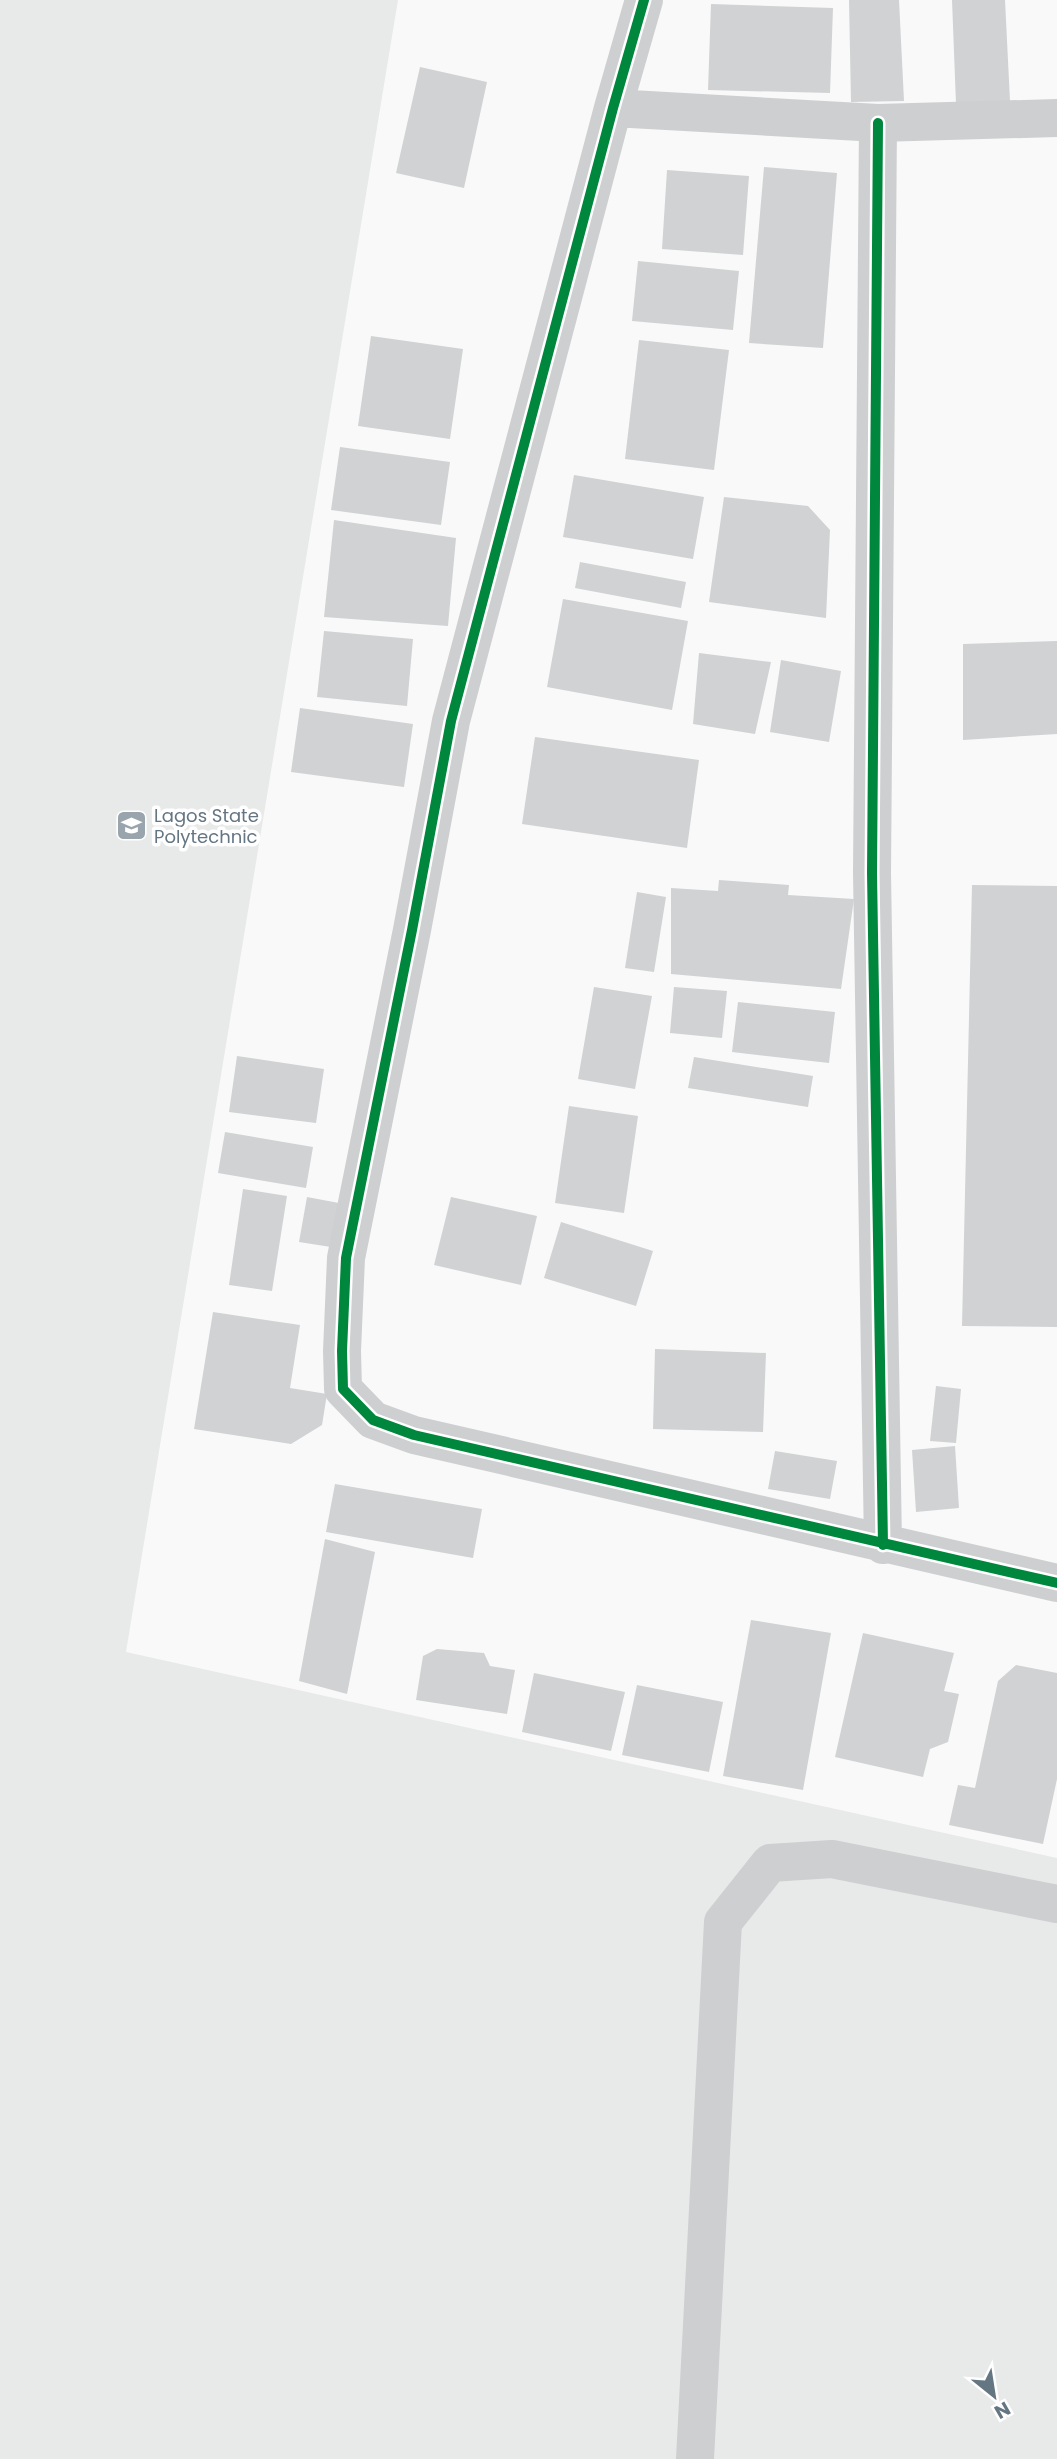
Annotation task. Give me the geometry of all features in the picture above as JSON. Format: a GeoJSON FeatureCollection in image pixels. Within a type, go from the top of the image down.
{"type":"FeatureCollection","features":[{"type":"Feature","properties":{"kind":"street"},"geometry":{"type":"LineString","coordinates":[[645,0],[613,108],[451,721],[346,1258],[343,1389],[373,1420],[414,1435],[1057,1583]]}},
{"type":"Feature","properties":{"kind":"street"},"geometry":{"type":"LineString","coordinates":[[613,108],[878,123],[1057,118]]}},
{"type":"Feature","properties":{"kind":"street"},"geometry":{"type":"LineString","coordinates":[[878,123],[872,873],[883,1545]]}},
{"type":"Feature","properties":{"kind":"street"},"geometry":{"type":"LineString","coordinates":[[695,2459],[723,1922],[770,1863],[832,1859],[1057,1904]]}},
{"type":"Feature","properties":{"kind":"shaded area","name":"Lagos State Polytechnic"},"geometry":{"type":"Polygon","coordinates":[[[0,0],[398,0],[126,1652],[1057,1858],[1057,2459],[0,2459],[0,0]]]}},
{"type":"Feature","properties":{"kind":"building"},"geometry":{"type":"Polygon","coordinates":[[[849,0],[899,0],[904,101],[851,102],[849,0]]]}},
{"type":"Feature","properties":{"kind":"building"},"geometry":{"type":"Polygon","coordinates":[[[952,0],[1005,0],[1010,101],[956,104],[952,0]]]}},
{"type":"Feature","properties":{"kind":"building"},"geometry":{"type":"Polygon","coordinates":[[[711,4],[833,8],[830,93],[708,90],[711,4]]]}},
{"type":"Feature","properties":{"kind":"building"},"geometry":{"type":"Polygon","coordinates":[[[420,67],[487,82],[464,188],[396,173],[420,67]]]}},
{"type":"Feature","properties":{"kind":"building"},"geometry":{"type":"Polygon","coordinates":[[[764,167],[837,173],[823,348],[749,343],[764,167]]]}},
{"type":"Feature","properties":{"kind":"building"},"geometry":{"type":"Polygon","coordinates":[[[667,170],[749,176],[743,255],[662,249],[667,170]]]}},
{"type":"Feature","properties":{"kind":"building"},"geometry":{"type":"Polygon","coordinates":[[[638,261],[739,271],[733,330],[632,321],[638,261]]]}},
{"type":"Feature","properties":{"kind":"building"},"geometry":{"type":"Polygon","coordinates":[[[371,336],[463,349],[450,439],[358,426],[371,336]]]}},
{"type":"Feature","properties":{"kind":"building"},"geometry":{"type":"Polygon","coordinates":[[[639,340],[729,350],[714,470],[625,459],[639,340]]]}},
{"type":"Feature","properties":{"kind":"building"},"geometry":{"type":"Polygon","coordinates":[[[340,447],[450,462],[441,525],[331,510],[340,447]]]}},
{"type":"Feature","properties":{"kind":"building"},"geometry":{"type":"Polygon","coordinates":[[[574,475],[704,497],[693,559],[563,537],[574,475]]]}},
{"type":"Feature","properties":{"kind":"building"},"geometry":{"type":"Polygon","coordinates":[[[724,497],[808,506],[830,530],[826,618],[709,602],[724,497]]]}},
{"type":"Feature","properties":{"kind":"building"},"geometry":{"type":"Polygon","coordinates":[[[334,520],[456,538],[448,626],[324,617],[334,520]]]}},
{"type":"Feature","properties":{"kind":"building"},"geometry":{"type":"Polygon","coordinates":[[[580,562],[686,582],[681,608],[575,588],[580,562]]]}},
{"type":"Feature","properties":{"kind":"building"},"geometry":{"type":"Polygon","coordinates":[[[563,599],[688,621],[672,710],[547,687],[563,599]]]}},
{"type":"Feature","properties":{"kind":"building"},"geometry":{"type":"Polygon","coordinates":[[[324,631],[413,639],[407,706],[317,697],[324,631]]]}},
{"type":"Feature","properties":{"kind":"building"},"geometry":{"type":"Polygon","coordinates":[[[1057,641],[1057,734],[963,740],[963,644],[1057,641]]]}},
{"type":"Feature","properties":{"kind":"building"},"geometry":{"type":"Polygon","coordinates":[[[699,653],[771,662],[755,734],[693,724],[699,653]]]}},
{"type":"Feature","properties":{"kind":"building"},"geometry":{"type":"Polygon","coordinates":[[[781,660],[841,671],[829,742],[770,732],[781,660]]]}},
{"type":"Feature","properties":{"kind":"building"},"geometry":{"type":"Polygon","coordinates":[[[300,708],[413,724],[404,787],[291,772],[300,708]]]}},
{"type":"Feature","properties":{"kind":"building"},"geometry":{"type":"Polygon","coordinates":[[[535,737],[699,760],[687,848],[522,824],[535,737]]]}},
{"type":"Feature","properties":{"kind":"building"},"geometry":{"type":"Polygon","coordinates":[[[719,880],[789,885],[788,895],[854,899],[841,989],[671,974],[671,888],[718,891],[719,880]]]}},
{"type":"Feature","properties":{"kind":"building"},"geometry":{"type":"Polygon","coordinates":[[[972,885],[1057,886],[1057,1327],[962,1326],[972,885]]]}},
{"type":"Feature","properties":{"kind":"building"},"geometry":{"type":"Polygon","coordinates":[[[637,892],[666,897],[654,972],[625,968],[637,892]]]}},
{"type":"Feature","properties":{"kind":"building"},"geometry":{"type":"Polygon","coordinates":[[[594,987],[652,996],[635,1089],[578,1079],[594,987]]]}},
{"type":"Feature","properties":{"kind":"building"},"geometry":{"type":"Polygon","coordinates":[[[674,987],[727,991],[722,1038],[670,1033],[674,987]]]}},
{"type":"Feature","properties":{"kind":"building"},"geometry":{"type":"Polygon","coordinates":[[[738,1002],[835,1012],[829,1063],[732,1052],[738,1002]]]}},
{"type":"Feature","properties":{"kind":"building"},"geometry":{"type":"Polygon","coordinates":[[[237,1056],[324,1069],[316,1123],[229,1112],[237,1056]]]}},
{"type":"Feature","properties":{"kind":"building"},"geometry":{"type":"Polygon","coordinates":[[[694,1057],[813,1076],[808,1107],[688,1088],[694,1057]]]}},
{"type":"Feature","properties":{"kind":"building"},"geometry":{"type":"Polygon","coordinates":[[[569,1106],[638,1116],[624,1213],[555,1203],[569,1106]]]}},
{"type":"Feature","properties":{"kind":"building"},"geometry":{"type":"Polygon","coordinates":[[[225,1132],[313,1147],[306,1188],[218,1173],[225,1132]]]}},
{"type":"Feature","properties":{"kind":"building"},"geometry":{"type":"Polygon","coordinates":[[[243,1189],[287,1196],[272,1291],[229,1285],[243,1189]]]}},
{"type":"Feature","properties":{"kind":"building"},"geometry":{"type":"Polygon","coordinates":[[[307,1197],[339,1203],[331,1247],[299,1242],[307,1197]]]}},
{"type":"Feature","properties":{"kind":"building"},"geometry":{"type":"Polygon","coordinates":[[[451,1197],[537,1216],[521,1285],[434,1265],[451,1197]]]}},
{"type":"Feature","properties":{"kind":"building"},"geometry":{"type":"Polygon","coordinates":[[[561,1222],[653,1251],[636,1306],[544,1278],[561,1222]]]}},
{"type":"Feature","properties":{"kind":"building"},"geometry":{"type":"Polygon","coordinates":[[[213,1312],[300,1325],[290,1388],[327,1394],[322,1425],[291,1444],[194,1429],[213,1312]]]}},
{"type":"Feature","properties":{"kind":"building"},"geometry":{"type":"Polygon","coordinates":[[[655,1349],[766,1353],[763,1432],[653,1429],[655,1349]]]}},
{"type":"Feature","properties":{"kind":"building"},"geometry":{"type":"Polygon","coordinates":[[[936,1386],[961,1389],[956,1443],[930,1441],[936,1386]]]}},
{"type":"Feature","properties":{"kind":"building"},"geometry":{"type":"Polygon","coordinates":[[[955,1446],[959,1508],[916,1512],[912,1450],[955,1446]]]}},
{"type":"Feature","properties":{"kind":"building"},"geometry":{"type":"Polygon","coordinates":[[[775,1451],[837,1461],[830,1499],[768,1489],[775,1451]]]}},
{"type":"Feature","properties":{"kind":"building"},"geometry":{"type":"Polygon","coordinates":[[[335,1484],[482,1509],[473,1558],[326,1532],[335,1484]]]}},
{"type":"Feature","properties":{"kind":"building"},"geometry":{"type":"Polygon","coordinates":[[[325,1539],[375,1552],[347,1694],[299,1681],[325,1539]]]}},
{"type":"Feature","properties":{"kind":"building"},"geometry":{"type":"Polygon","coordinates":[[[751,1620],[831,1633],[803,1790],[723,1776],[751,1620]]]}},
{"type":"Feature","properties":{"kind":"building"},"geometry":{"type":"Polygon","coordinates":[[[863,1633],[954,1653],[944,1691],[959,1694],[948,1742],[930,1749],[923,1777],[835,1757],[863,1633]]]}},
{"type":"Feature","properties":{"kind":"building"},"geometry":{"type":"Polygon","coordinates":[[[437,1649],[484,1653],[490,1666],[515,1670],[507,1714],[416,1700],[423,1656],[437,1649]]]}},
{"type":"Feature","properties":{"kind":"building"},"geometry":{"type":"Polygon","coordinates":[[[1016,1665],[1057,1673],[1057,1779],[1043,1844],[949,1825],[958,1785],[975,1788],[998,1681],[1016,1665]]]}},
{"type":"Feature","properties":{"kind":"building"},"geometry":{"type":"Polygon","coordinates":[[[534,1673],[625,1692],[611,1751],[522,1732],[534,1673]]]}},
{"type":"Feature","properties":{"kind":"building"},"geometry":{"type":"Polygon","coordinates":[[[637,1685],[723,1702],[709,1772],[622,1755],[637,1685]]]}},
{"type":"Feature","properties":{"kind":"cycle path"},"geometry":{"type":"LineString","coordinates":[[644,0],[451,721],[346,1258],[343,1389],[373,1420],[414,1435],[1057,1583]]}},
{"type":"Feature","properties":{"kind":"cycle path"},"geometry":{"type":"LineString","coordinates":[[878,123],[872,873],[883,1545]]}},
{"type":"Feature","properties":{"kind":"place","name":"Lagos State Polytechnic"},"geometry":{"type":"Point","coordinates":[131,826]}}]}
